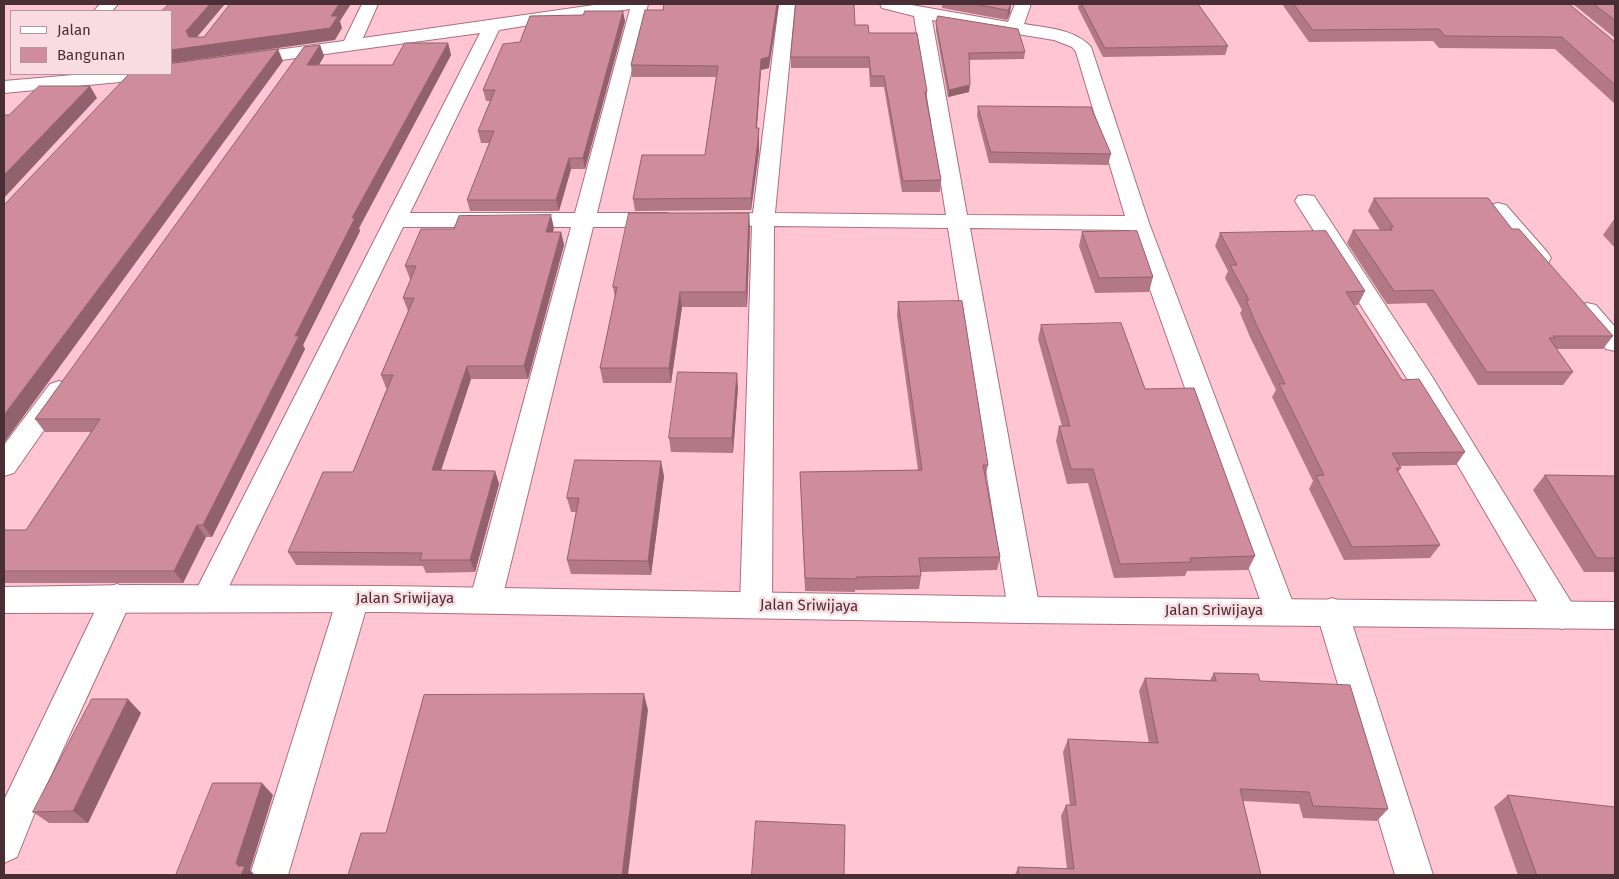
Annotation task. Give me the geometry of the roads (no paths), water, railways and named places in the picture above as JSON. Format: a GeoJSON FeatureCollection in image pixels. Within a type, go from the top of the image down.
{"type":"FeatureCollection","features":[{"type":"Feature","properties":{"kind":"street"},"geometry":{"type":"LineString","coordinates":[[352,45],[370,4]]}},
{"type":"Feature","properties":{"kind":"street"},"geometry":{"type":"LineString","coordinates":[[172,70],[492,26],[631,4]]}},
{"type":"Feature","properties":{"kind":"street"},"geometry":{"type":"LineString","coordinates":[[486,599],[586,220],[640,4]]}},
{"type":"Feature","properties":{"kind":"street"},"geometry":{"type":"LineString","coordinates":[[756,605],[763,219],[787,4]]}},
{"type":"Feature","properties":{"kind":"street"},"geometry":{"type":"LineString","coordinates":[[888,4],[922,13],[1014,27],[1070,38],[1078,43],[1085,52],[1138,223],[1280,611]]}},
{"type":"Feature","properties":{"kind":"street"},"geometry":{"type":"LineString","coordinates":[[1014,27],[1023,4]]}},
{"type":"Feature","properties":{"kind":"street"},"geometry":{"type":"LineString","coordinates":[[922,13],[956,222],[1024,610]]}},
{"type":"Feature","properties":{"kind":"street"},"geometry":{"type":"LineString","coordinates":[[208,598],[398,220],[492,26]]}},
{"type":"Feature","properties":{"kind":"street"},"geometry":{"type":"LineString","coordinates":[[284,77],[301,53]]}},
{"type":"Feature","properties":{"kind":"street"},"geometry":{"type":"LineString","coordinates":[[4,87],[127,75]]}},
{"type":"Feature","properties":{"kind":"street"},"geometry":{"type":"LineString","coordinates":[[112,97],[136,75]]}},
{"type":"Feature","properties":{"kind":"street"},"geometry":{"type":"LineString","coordinates":[[1306,201],[1422,381],[1562,615]]}},
{"type":"Feature","properties":{"kind":"street"},"geometry":{"type":"LineString","coordinates":[[1498,210],[1615,343]]}},
{"type":"Feature","properties":{"kind":"street"},"geometry":{"type":"LineString","coordinates":[[398,220],[763,219],[1138,223]]}},
{"type":"Feature","properties":{"kind":"street"},"geometry":{"type":"LineString","coordinates":[[4,466],[73,371]]}},
{"type":"Feature","properties":{"kind":"street"},"geometry":{"type":"LineString","coordinates":[[4,844],[15,791],[117,598]]}},
{"type":"Feature","properties":{"kind":"street","name":"Jalan Sriwijaya"},"geometry":{"type":"LineString","coordinates":[[4,600],[117,598],[486,599],[1024,610],[1332,611],[1615,616]]}},
{"type":"Feature","properties":{"kind":"street"},"geometry":{"type":"LineString","coordinates":[[269,875],[353,599]]}},
{"type":"Feature","properties":{"kind":"street"},"geometry":{"type":"LineString","coordinates":[[1332,611],[1414,875]]}}]}
